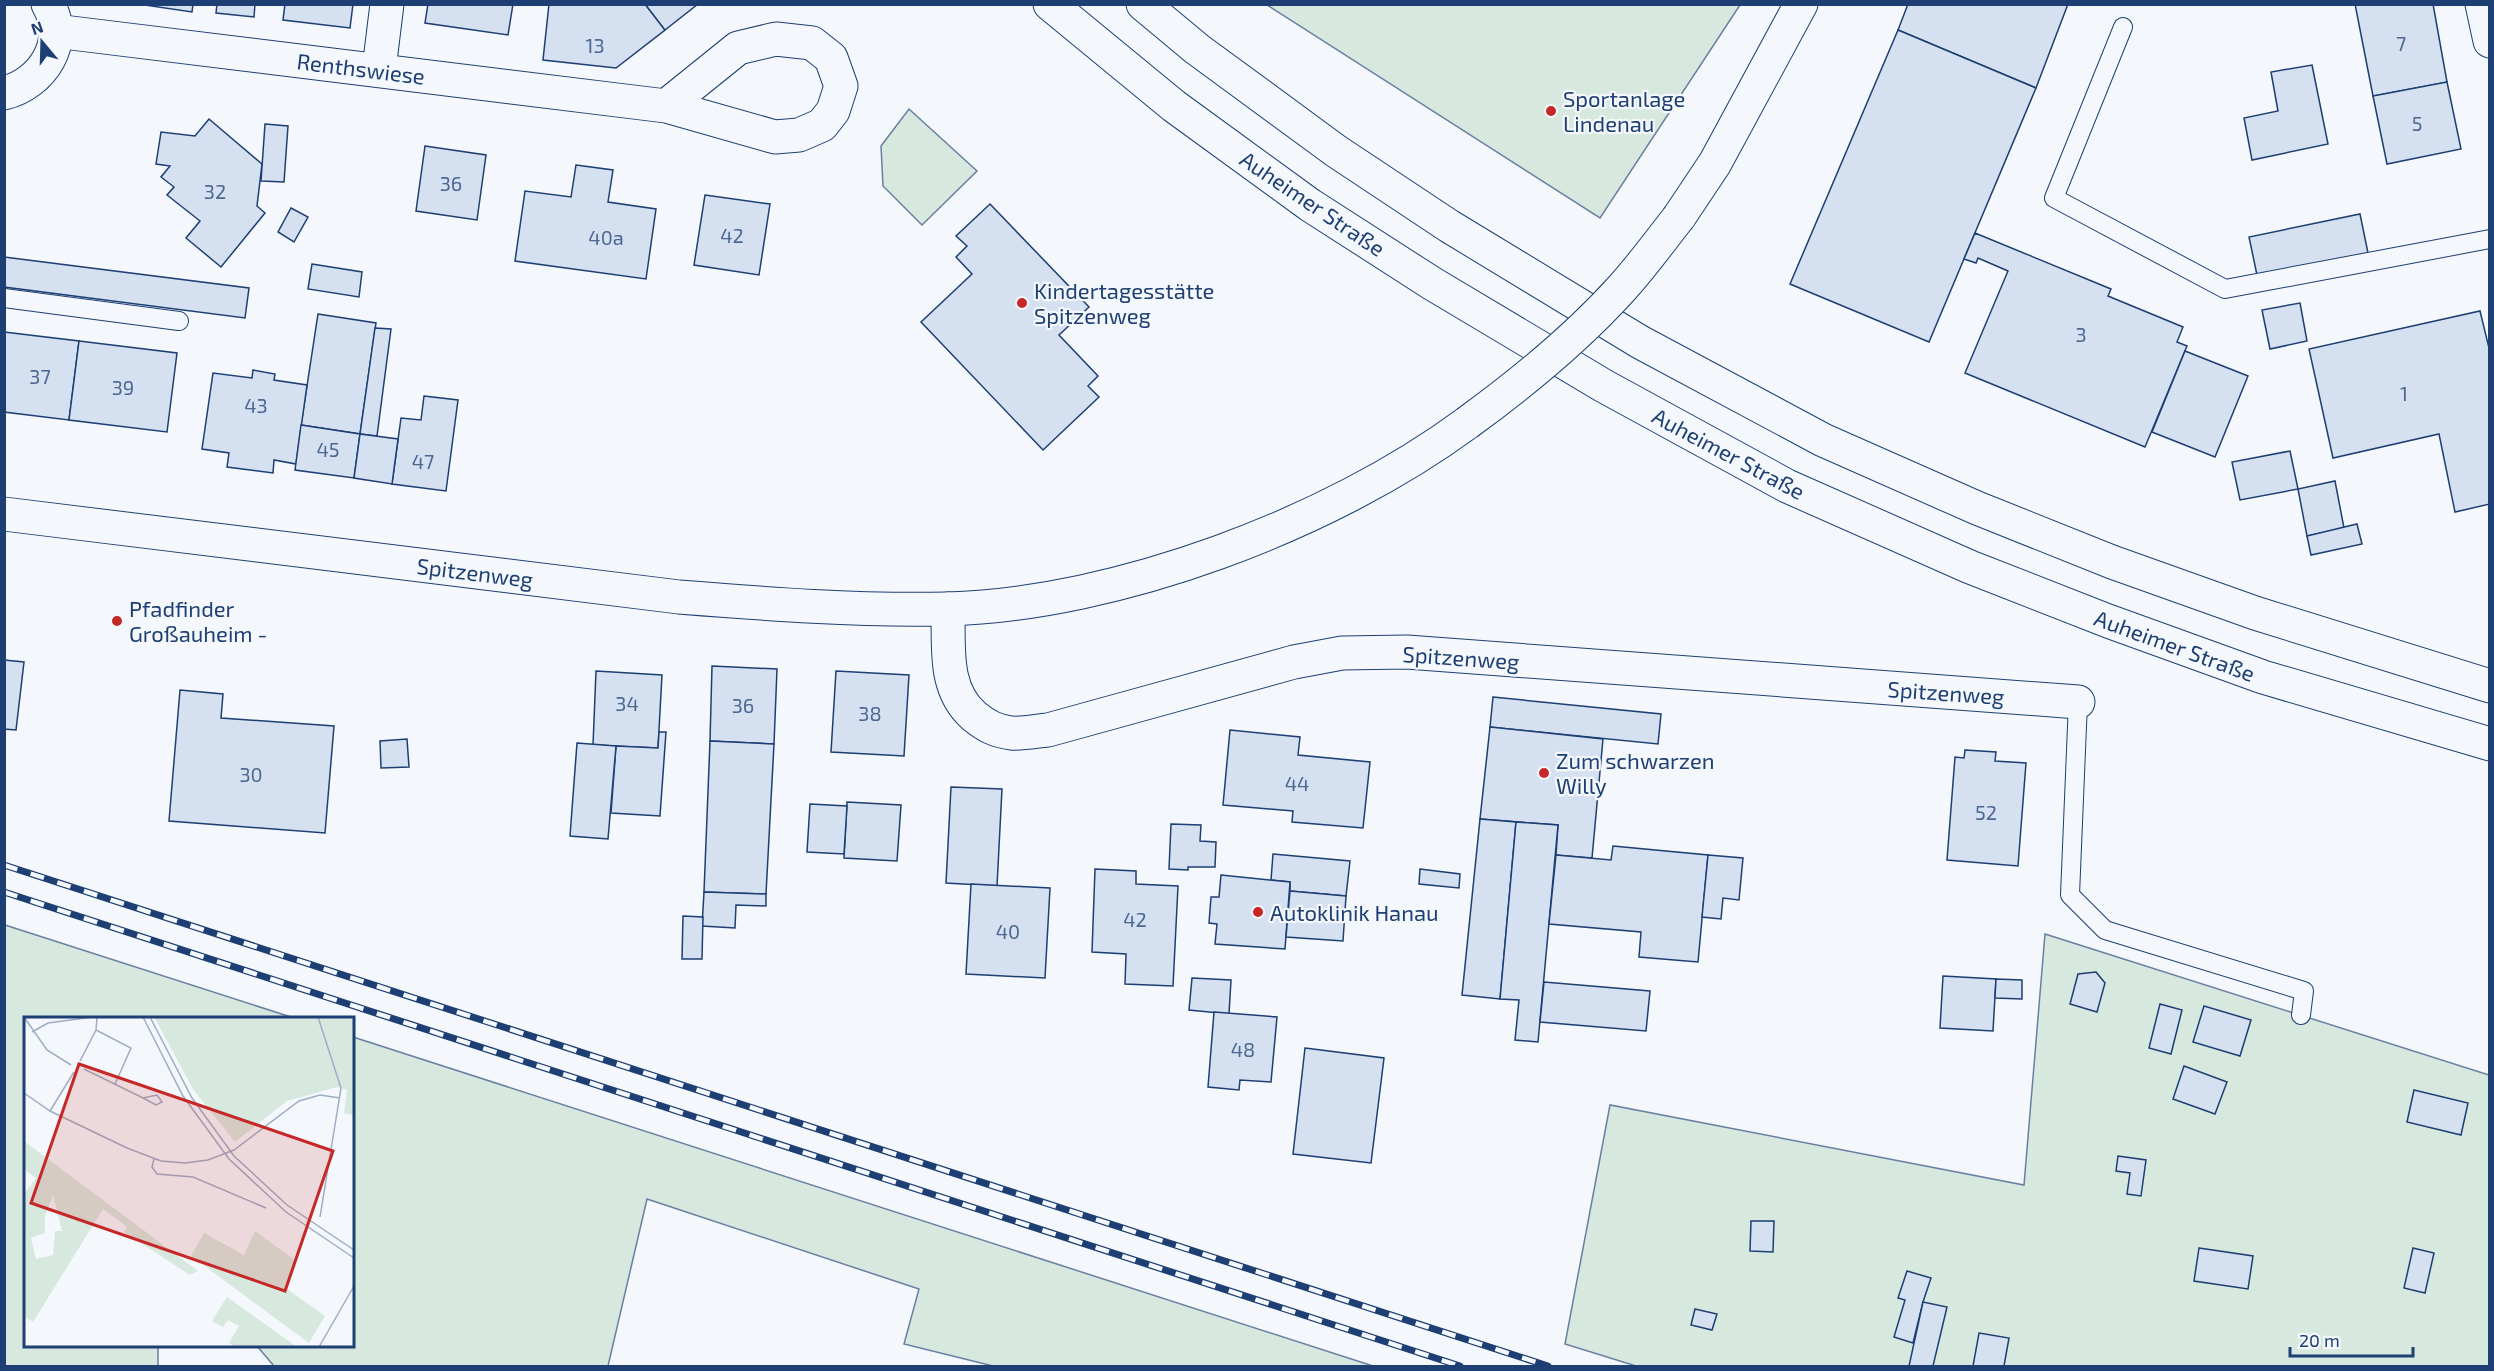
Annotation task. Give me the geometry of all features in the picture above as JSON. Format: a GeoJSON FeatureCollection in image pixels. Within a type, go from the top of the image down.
{"type":"FeatureCollection","features":[{"type":"Feature","properties":{"kind":"street"},"geometry":{"type":"LineString","coordinates":[[379,69],[387,4]]}},
{"type":"Feature","properties":{"kind":"street","name":"Auheimer Straße"},"geometry":{"type":"LineString","coordinates":[[1050,4],[1174,106],[1310,205],[1433,284],[1604,386],[1787,486],[1970,567],[2108,621],[2262,676],[2490,744]]}},
{"type":"Feature","properties":{"kind":"street"},"geometry":{"type":"LineString","coordinates":[[1143,4],[1197,49],[1336,152],[1449,226],[1640,342],[1823,440],[1977,508],[2112,562],[2255,613],[2490,686]]}},
{"type":"Feature","properties":{"kind":"street","name":"Spitzenweg"},"geometry":{"type":"LineString","coordinates":[[4,514],[679,597],[780,605],[948,609],[1009,603],[1080,592],[1153,573],[1226,550],[1297,521],[1371,484],[1418,458],[1539,368],[1621,289],[1679,217],[1715,163],[1802,4]]}},
{"type":"Feature","properties":{"kind":"street"},"geometry":{"type":"LineString","coordinates":[[2482,4],[2490,41]]}},
{"type":"Feature","properties":{"kind":"street","name":"Renthswiese"},"geometry":{"type":"LineString","coordinates":[[4,93],[20,89],[36,78],[47,64],[53,49],[52,18],[379,69],[666,106],[775,137],[799,135],[822,125],[833,111],[841,86],[831,58],[812,44],[776,39],[738,48],[666,106]]}},
{"type":"Feature","properties":{"kind":"street","name":"Spitzenweg"},"geometry":{"type":"LineString","coordinates":[[948,609],[949,662],[953,688],[964,707],[987,728],[1012,733],[1048,730],[1294,662],[1342,653],[1407,652],[2078,702]]}},
{"type":"Feature","properties":{"kind":"lane"},"geometry":{"type":"LineString","coordinates":[[2123,27],[2054,198],[2225,289],[2490,239]]}},
{"type":"Feature","properties":{"kind":"lane"},"geometry":{"type":"LineString","coordinates":[[4,298],[179,321]]}},
{"type":"Feature","properties":{"kind":"lane"},"geometry":{"type":"LineString","coordinates":[[2078,702],[2070,895],[2105,930],[2304,991],[2301,1015]]}},
{"type":"Feature","properties":{"kind":"shaded area","name":"Sportanlage Lindenau"},"geometry":{"type":"Polygon","coordinates":[[[1267,5],[1740,5],[1600,218],[1267,5]]]}},
{"type":"Feature","properties":{"kind":"shaded area"},"geometry":{"type":"Polygon","coordinates":[[[909,109],[977,171],[922,225],[883,186],[881,146],[909,109]]]}},
{"type":"Feature","properties":{"kind":"shaded area"},"geometry":{"type":"Polygon","coordinates":[[[5,925],[291,1017],[24,1017],[24,1347],[158,1347],[158,1366],[5,1366],[5,925]]]}},
{"type":"Feature","properties":{"kind":"shaded area"},"geometry":{"type":"Polygon","coordinates":[[[2045,934],[2489,1075],[2489,1366],[1636,1366],[1565,1344],[1610,1105],[2024,1185],[2045,934]]]}},
{"type":"Feature","properties":{"kind":"shaded area"},"geometry":{"type":"Polygon","coordinates":[[[354,1037],[1373,1366],[993,1366],[904,1344],[919,1289],[647,1199],[608,1366],[274,1366],[258,1347],[354,1347],[354,1037]]]}},
{"type":"Feature","properties":{"kind":"building"},"geometry":{"type":"Polygon","coordinates":[[[138,4],[193,4],[192,12],[138,4]]]}},
{"type":"Feature","properties":{"kind":"building"},"geometry":{"type":"Polygon","coordinates":[[[217,4],[255,4],[254,17],[216,13],[217,4]]]}},
{"type":"Feature","properties":{"kind":"building"},"geometry":{"type":"Polygon","coordinates":[[[285,4],[353,4],[350,28],[283,20],[285,4]]]}},
{"type":"Feature","properties":{"kind":"building"},"geometry":{"type":"Polygon","coordinates":[[[428,4],[513,4],[508,35],[425,23],[428,4]]]}},
{"type":"Feature","properties":{"kind":"building"},"geometry":{"type":"Polygon","coordinates":[[[549,4],[645,4],[665,30],[616,68],[543,60],[549,4]]]}},
{"type":"Feature","properties":{"kind":"building"},"geometry":{"type":"Polygon","coordinates":[[[645,4],[698,4],[665,30],[645,4]]]}},
{"type":"Feature","properties":{"kind":"building"},"geometry":{"type":"Polygon","coordinates":[[[1908,4],[2068,4],[2036,88],[1898,30],[1908,4]]]}},
{"type":"Feature","properties":{"kind":"building"},"geometry":{"type":"Polygon","coordinates":[[[2355,4],[2433,4],[2447,82],[2373,96],[2355,4]]]}},
{"type":"Feature","properties":{"kind":"building"},"geometry":{"type":"Polygon","coordinates":[[[1898,30],[2036,88],[1929,342],[1790,284],[1898,30]]]}},
{"type":"Feature","properties":{"kind":"building"},"geometry":{"type":"Polygon","coordinates":[[[2312,65],[2328,144],[2252,160],[2244,118],[2278,111],[2271,72],[2312,65]]]}},
{"type":"Feature","properties":{"kind":"building"},"geometry":{"type":"Polygon","coordinates":[[[2447,82],[2461,149],[2387,164],[2373,96],[2447,82]]]}},
{"type":"Feature","properties":{"kind":"building"},"geometry":{"type":"Polygon","coordinates":[[[209,119],[262,164],[257,206],[265,213],[221,267],[186,238],[200,221],[167,195],[174,187],[161,177],[170,166],[156,164],[161,132],[195,136],[209,119]]]}},
{"type":"Feature","properties":{"kind":"building"},"geometry":{"type":"Polygon","coordinates":[[[265,124],[288,126],[284,182],[261,181],[265,124]]]}},
{"type":"Feature","properties":{"kind":"building"},"geometry":{"type":"Polygon","coordinates":[[[425,146],[486,155],[477,220],[416,211],[425,146]]]}},
{"type":"Feature","properties":{"kind":"building"},"geometry":{"type":"Polygon","coordinates":[[[576,165],[613,170],[608,202],[656,209],[646,279],[515,261],[525,191],[571,197],[576,165]]]}},
{"type":"Feature","properties":{"kind":"building"},"geometry":{"type":"Polygon","coordinates":[[[705,195],[770,204],[759,275],[694,265],[705,195]]]}},
{"type":"Feature","properties":{"kind":"building"},"geometry":{"type":"Polygon","coordinates":[[[990,204],[1089,307],[1059,335],[1098,376],[1088,386],[1099,397],[1043,450],[921,322],[972,274],[956,257],[967,246],[956,236],[990,204]]]}},
{"type":"Feature","properties":{"kind":"building"},"geometry":{"type":"Polygon","coordinates":[[[291,208],[308,217],[294,242],[278,232],[291,208]]]}},
{"type":"Feature","properties":{"kind":"building"},"geometry":{"type":"Polygon","coordinates":[[[2360,214],[2368,253],[2257,275],[2249,237],[2360,214]]]}},
{"type":"Feature","properties":{"kind":"building"},"geometry":{"type":"Polygon","coordinates":[[[1975,233],[2111,289],[2108,296],[2183,327],[2177,342],[2187,346],[2145,447],[1965,373],[2008,271],[1978,258],[1976,263],[1964,259],[1975,233]]]}},
{"type":"Feature","properties":{"kind":"building"},"geometry":{"type":"Polygon","coordinates":[[[4,257],[249,288],[245,318],[4,287],[4,257]]]}},
{"type":"Feature","properties":{"kind":"building"},"geometry":{"type":"Polygon","coordinates":[[[312,264],[362,272],[359,297],[308,289],[312,264]]]}},
{"type":"Feature","properties":{"kind":"building"},"geometry":{"type":"Polygon","coordinates":[[[2300,303],[2307,341],[2270,349],[2262,310],[2300,303]]]}},
{"type":"Feature","properties":{"kind":"building"},"geometry":{"type":"Polygon","coordinates":[[[2480,311],[2490,352],[2490,504],[2455,512],[2439,434],[2333,458],[2309,349],[2480,311]]]}},
{"type":"Feature","properties":{"kind":"building"},"geometry":{"type":"Polygon","coordinates":[[[318,314],[376,323],[360,434],[301,425],[318,314]]]}},
{"type":"Feature","properties":{"kind":"building"},"geometry":{"type":"Polygon","coordinates":[[[375,328],[391,329],[377,436],[360,434],[375,328]]]}},
{"type":"Feature","properties":{"kind":"building"},"geometry":{"type":"Polygon","coordinates":[[[4,332],[79,341],[69,420],[4,412],[4,332]]]}},
{"type":"Feature","properties":{"kind":"building"},"geometry":{"type":"Polygon","coordinates":[[[79,341],[177,353],[167,432],[69,420],[79,341]]]}},
{"type":"Feature","properties":{"kind":"building"},"geometry":{"type":"Polygon","coordinates":[[[2185,351],[2248,376],[2215,457],[2152,432],[2185,351]]]}},
{"type":"Feature","properties":{"kind":"building"},"geometry":{"type":"Polygon","coordinates":[[[253,370],[275,374],[274,380],[307,385],[296,464],[274,460],[273,473],[227,467],[229,453],[202,449],[213,373],[252,378],[253,370]]]}},
{"type":"Feature","properties":{"kind":"building"},"geometry":{"type":"Polygon","coordinates":[[[424,396],[458,400],[446,491],[392,484],[401,418],[421,420],[424,396]]]}},
{"type":"Feature","properties":{"kind":"building"},"geometry":{"type":"Polygon","coordinates":[[[301,425],[360,434],[354,478],[295,470],[301,425]]]}},
{"type":"Feature","properties":{"kind":"building"},"geometry":{"type":"Polygon","coordinates":[[[360,434],[398,439],[392,484],[354,478],[360,434]]]}},
{"type":"Feature","properties":{"kind":"building"},"geometry":{"type":"Polygon","coordinates":[[[2290,451],[2298,489],[2240,500],[2232,462],[2290,451]]]}},
{"type":"Feature","properties":{"kind":"building"},"geometry":{"type":"Polygon","coordinates":[[[2335,481],[2344,528],[2307,536],[2298,489],[2335,481]]]}},
{"type":"Feature","properties":{"kind":"building"},"geometry":{"type":"Polygon","coordinates":[[[2357,524],[2362,544],[2311,555],[2307,536],[2357,524]]]}},
{"type":"Feature","properties":{"kind":"building"},"geometry":{"type":"Polygon","coordinates":[[[4,660],[24,662],[16,730],[4,729],[4,660]]]}},
{"type":"Feature","properties":{"kind":"building"},"geometry":{"type":"Polygon","coordinates":[[[712,666],[777,669],[774,744],[710,741],[712,666]]]}},
{"type":"Feature","properties":{"kind":"building"},"geometry":{"type":"Polygon","coordinates":[[[596,671],[662,675],[658,748],[593,745],[596,671]]]}},
{"type":"Feature","properties":{"kind":"building"},"geometry":{"type":"Polygon","coordinates":[[[836,671],[909,675],[904,756],[831,752],[836,671]]]}},
{"type":"Feature","properties":{"kind":"building"},"geometry":{"type":"Polygon","coordinates":[[[180,690],[223,694],[221,718],[334,726],[325,833],[169,821],[180,690]]]}},
{"type":"Feature","properties":{"kind":"building"},"geometry":{"type":"Polygon","coordinates":[[[1493,697],[1661,714],[1658,744],[1490,727],[1493,697]]]}},
{"type":"Feature","properties":{"kind":"building"},"geometry":{"type":"Polygon","coordinates":[[[1490,727],[1603,739],[1592,858],[1556,855],[1558,825],[1480,819],[1490,727]]]}},
{"type":"Feature","properties":{"kind":"building"},"geometry":{"type":"Polygon","coordinates":[[[1230,730],[1300,737],[1298,755],[1370,762],[1363,828],[1292,822],[1293,811],[1223,805],[1230,730]]]}},
{"type":"Feature","properties":{"kind":"building"},"geometry":{"type":"Polygon","coordinates":[[[659,732],[666,732],[660,816],[611,813],[616,746],[658,748],[659,732]]]}},
{"type":"Feature","properties":{"kind":"building"},"geometry":{"type":"Polygon","coordinates":[[[407,739],[409,767],[381,768],[380,741],[407,739]]]}},
{"type":"Feature","properties":{"kind":"building"},"geometry":{"type":"Polygon","coordinates":[[[710,741],[774,744],[766,894],[704,892],[710,741]]]}},
{"type":"Feature","properties":{"kind":"building"},"geometry":{"type":"Polygon","coordinates":[[[577,743],[616,746],[608,839],[570,836],[577,743]]]}},
{"type":"Feature","properties":{"kind":"building"},"geometry":{"type":"Polygon","coordinates":[[[1965,750],[1996,752],[1995,761],[2026,763],[2018,866],[1947,860],[1955,757],[1964,758],[1965,750]]]}},
{"type":"Feature","properties":{"kind":"building"},"geometry":{"type":"Polygon","coordinates":[[[951,787],[1002,789],[997,886],[946,883],[951,787]]]}},
{"type":"Feature","properties":{"kind":"building"},"geometry":{"type":"Polygon","coordinates":[[[847,802],[901,805],[897,861],[844,858],[847,802]]]}},
{"type":"Feature","properties":{"kind":"building"},"geometry":{"type":"Polygon","coordinates":[[[810,804],[847,806],[844,854],[807,852],[810,804]]]}},
{"type":"Feature","properties":{"kind":"building"},"geometry":{"type":"Polygon","coordinates":[[[1480,819],[1516,822],[1500,999],[1462,995],[1480,819]]]}},
{"type":"Feature","properties":{"kind":"building"},"geometry":{"type":"Polygon","coordinates":[[[1516,822],[1558,825],[1538,1042],[1515,1040],[1519,1000],[1500,999],[1516,822]]]}},
{"type":"Feature","properties":{"kind":"building"},"geometry":{"type":"Polygon","coordinates":[[[1171,824],[1201,825],[1200,841],[1216,842],[1215,867],[1188,867],[1188,870],[1169,869],[1171,824]]]}},
{"type":"Feature","properties":{"kind":"building"},"geometry":{"type":"Polygon","coordinates":[[[1613,846],[1708,855],[1698,962],[1639,957],[1641,932],[1549,924],[1556,855],[1611,860],[1613,846]]]}},
{"type":"Feature","properties":{"kind":"building"},"geometry":{"type":"Polygon","coordinates":[[[1273,854],[1350,861],[1346,896],[1290,891],[1290,882],[1271,880],[1273,854]]]}},
{"type":"Feature","properties":{"kind":"building"},"geometry":{"type":"Polygon","coordinates":[[[1708,855],[1743,858],[1739,900],[1723,898],[1721,919],[1702,917],[1708,855]]]}},
{"type":"Feature","properties":{"kind":"building"},"geometry":{"type":"Polygon","coordinates":[[[1095,869],[1136,871],[1136,884],[1178,886],[1173,986],[1125,984],[1126,954],[1092,952],[1095,869]]]}},
{"type":"Feature","properties":{"kind":"building"},"geometry":{"type":"Polygon","coordinates":[[[1420,869],[1460,874],[1459,888],[1419,884],[1420,869]]]}},
{"type":"Feature","properties":{"kind":"building"},"geometry":{"type":"Polygon","coordinates":[[[1221,875],[1290,882],[1285,949],[1215,944],[1217,924],[1209,923],[1211,897],[1219,897],[1221,875]]]}},
{"type":"Feature","properties":{"kind":"building"},"geometry":{"type":"Polygon","coordinates":[[[971,884],[1050,888],[1045,978],[966,974],[971,884]]]}},
{"type":"Feature","properties":{"kind":"building"},"geometry":{"type":"Polygon","coordinates":[[[1290,891],[1346,896],[1343,941],[1286,937],[1290,891]]]}},
{"type":"Feature","properties":{"kind":"building"},"geometry":{"type":"Polygon","coordinates":[[[704,892],[766,894],[766,906],[736,905],[735,928],[702,926],[704,892]]]}},
{"type":"Feature","properties":{"kind":"building"},"geometry":{"type":"Polygon","coordinates":[[[683,916],[703,917],[702,959],[682,959],[683,916]]]}},
{"type":"Feature","properties":{"kind":"building"},"geometry":{"type":"Polygon","coordinates":[[[2096,972],[2105,983],[2097,1012],[2070,1004],[2078,974],[2096,972]]]}},
{"type":"Feature","properties":{"kind":"building"},"geometry":{"type":"Polygon","coordinates":[[[1943,976],[1996,979],[1993,1031],[1940,1028],[1943,976]]]}},
{"type":"Feature","properties":{"kind":"building"},"geometry":{"type":"Polygon","coordinates":[[[1192,978],[1231,980],[1229,1014],[1189,1010],[1192,978]]]}},
{"type":"Feature","properties":{"kind":"building"},"geometry":{"type":"Polygon","coordinates":[[[1996,979],[2022,980],[2022,999],[1995,998],[1996,979]]]}},
{"type":"Feature","properties":{"kind":"building"},"geometry":{"type":"Polygon","coordinates":[[[1544,982],[1650,991],[1646,1031],[1540,1022],[1544,982]]]}},
{"type":"Feature","properties":{"kind":"building"},"geometry":{"type":"Polygon","coordinates":[[[2160,1004],[2182,1010],[2171,1054],[2149,1048],[2160,1004]]]}},
{"type":"Feature","properties":{"kind":"building"},"geometry":{"type":"Polygon","coordinates":[[[2204,1006],[2251,1020],[2240,1056],[2193,1042],[2204,1006]]]}},
{"type":"Feature","properties":{"kind":"building"},"geometry":{"type":"Polygon","coordinates":[[[1214,1012],[1277,1017],[1271,1082],[1240,1080],[1239,1090],[1208,1087],[1214,1012]]]}},
{"type":"Feature","properties":{"kind":"building"},"geometry":{"type":"Polygon","coordinates":[[[1305,1048],[1384,1058],[1371,1163],[1293,1154],[1305,1048]]]}},
{"type":"Feature","properties":{"kind":"building"},"geometry":{"type":"Polygon","coordinates":[[[2184,1066],[2227,1082],[2215,1114],[2173,1099],[2184,1066]]]}},
{"type":"Feature","properties":{"kind":"building"},"geometry":{"type":"Polygon","coordinates":[[[2414,1090],[2468,1103],[2461,1135],[2407,1122],[2414,1090]]]}},
{"type":"Feature","properties":{"kind":"building"},"geometry":{"type":"Polygon","coordinates":[[[2118,1156],[2146,1160],[2141,1196],[2127,1194],[2130,1173],[2116,1171],[2118,1156]]]}},
{"type":"Feature","properties":{"kind":"building"},"geometry":{"type":"Polygon","coordinates":[[[1751,1221],[1774,1221],[1773,1252],[1750,1251],[1751,1221]]]}},
{"type":"Feature","properties":{"kind":"building"},"geometry":{"type":"Polygon","coordinates":[[[2199,1248],[2253,1256],[2248,1289],[2194,1281],[2199,1248]]]}},
{"type":"Feature","properties":{"kind":"building"},"geometry":{"type":"Polygon","coordinates":[[[2413,1248],[2434,1253],[2425,1293],[2404,1288],[2413,1248]]]}},
{"type":"Feature","properties":{"kind":"building"},"geometry":{"type":"Polygon","coordinates":[[[1907,1271],[1931,1278],[1913,1343],[1894,1337],[1905,1300],[1898,1298],[1907,1271]]]}},
{"type":"Feature","properties":{"kind":"building"},"geometry":{"type":"Polygon","coordinates":[[[1923,1302],[1947,1307],[1933,1366],[1909,1366],[1923,1302]]]}},
{"type":"Feature","properties":{"kind":"building"},"geometry":{"type":"Polygon","coordinates":[[[1695,1309],[1717,1314],[1712,1330],[1691,1325],[1695,1309]]]}},
{"type":"Feature","properties":{"kind":"building"},"geometry":{"type":"Polygon","coordinates":[[[1979,1333],[2009,1338],[2004,1366],[1973,1366],[1979,1333]]]}},
{"type":"Feature","properties":{"kind":"railway"},"geometry":{"type":"LineString","coordinates":[[4,865],[1548,1366]]}},
{"type":"Feature","properties":{"kind":"railway"},"geometry":{"type":"LineString","coordinates":[[4,892],[1460,1366]]}},
{"type":"Feature","properties":{"kind":"place","name":"Sportanlage Lindenau"},"geometry":{"type":"Point","coordinates":[1551,111]}},
{"type":"Feature","properties":{"kind":"place","name":"Kindertagesstätte Spitzenweg"},"geometry":{"type":"Point","coordinates":[1022,303]}},
{"type":"Feature","properties":{"kind":"place","name":"Pfadfinder Großauheim -"},"geometry":{"type":"Point","coordinates":[117,621]}},
{"type":"Feature","properties":{"kind":"place","name":"Zum schwarzen Willy"},"geometry":{"type":"Point","coordinates":[1544,773]}},
{"type":"Feature","properties":{"kind":"place","name":"Autoklinik Hanau"},"geometry":{"type":"Point","coordinates":[1258,912]}}]}
